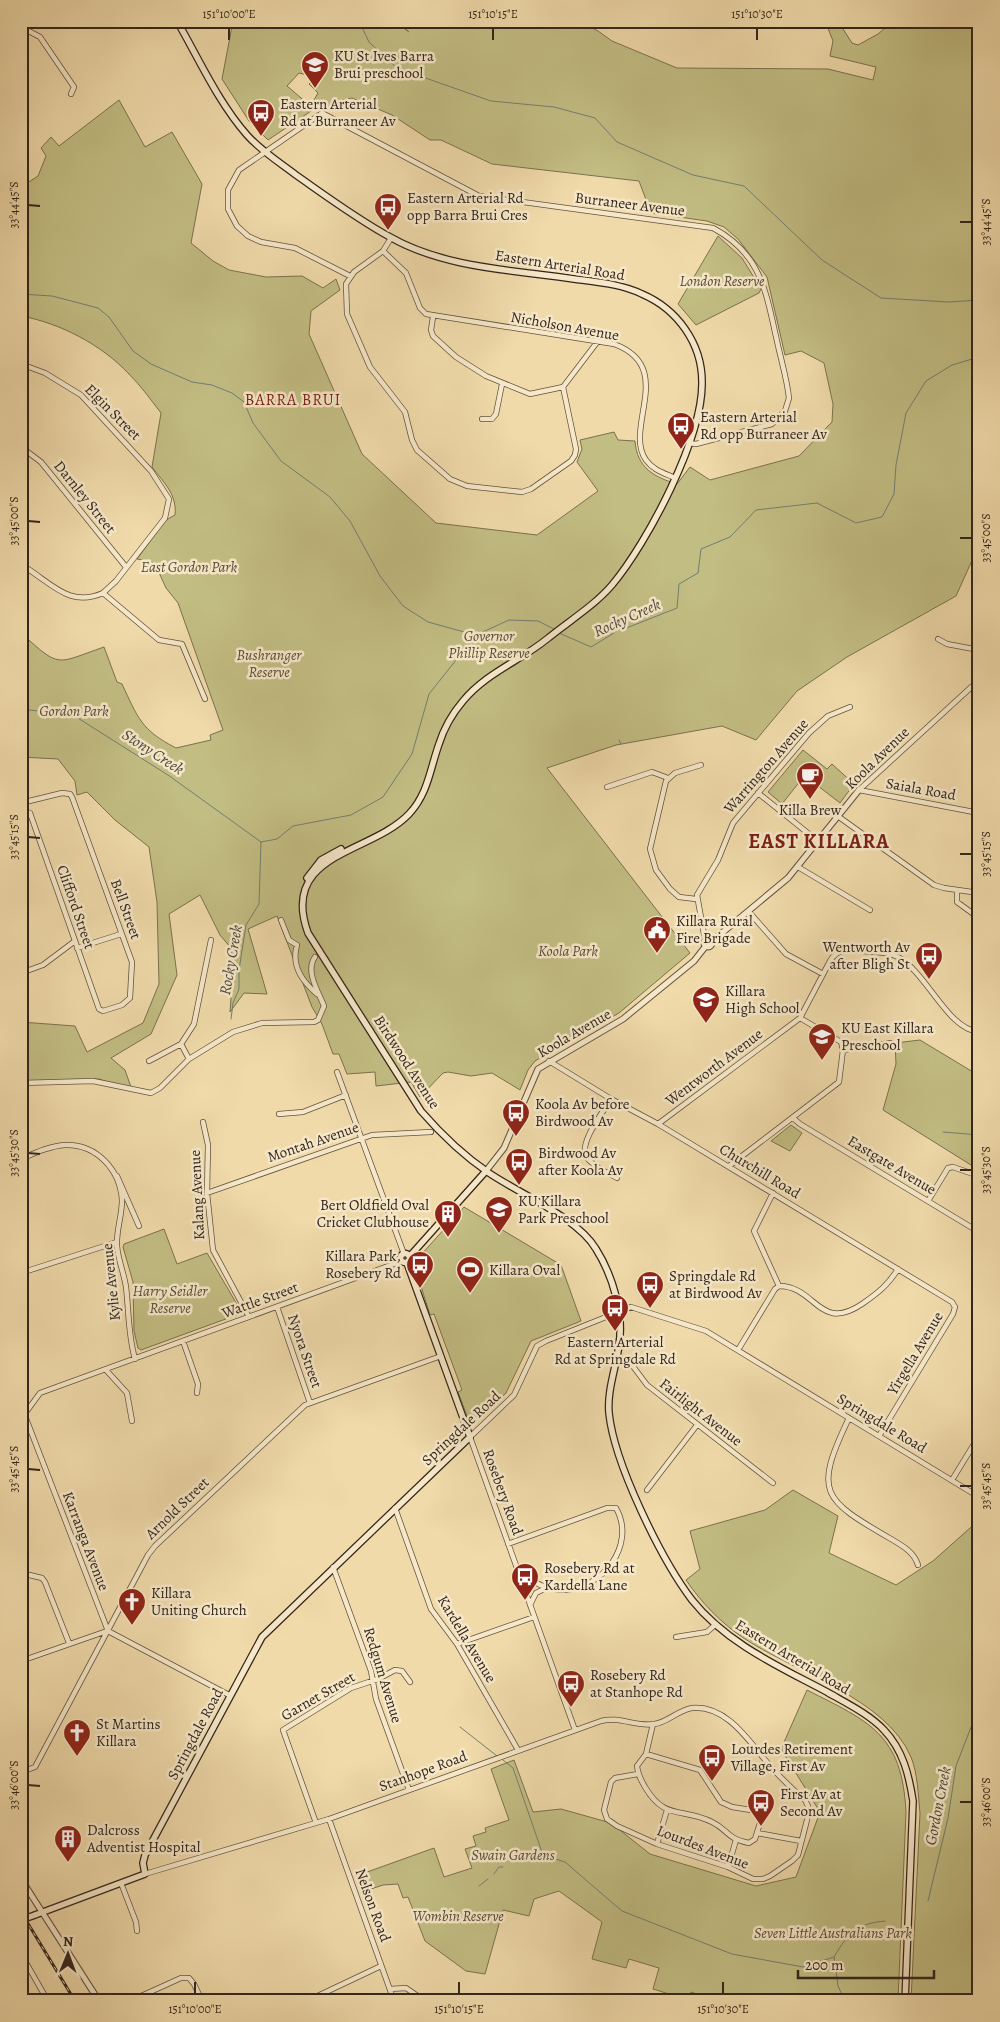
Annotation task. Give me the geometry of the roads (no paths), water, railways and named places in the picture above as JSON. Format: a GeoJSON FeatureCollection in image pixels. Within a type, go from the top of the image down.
{"type":"FeatureCollection","features":[{"type":"Feature","properties":{"kind":"main road","name":"Eastern Arterial Road"},"geometry":{"type":"LineString","coordinates":[[177,21],[230,113],[248,137],[264,151],[391,238],[411,248],[448,259],[624,287],[660,304],[678,320],[695,346],[701,369],[702,401],[689,443],[675,478],[655,521],[614,582],[599,598],[553,634],[488,678],[463,701],[449,720],[442,736],[423,795],[406,818],[374,839],[331,854],[321,860],[307,877],[300,898],[299,910],[305,935],[342,983]]}},
{"type":"Feature","properties":{"kind":"main road","name":"Birdwood Avenue"},"geometry":{"type":"LineString","coordinates":[[342,983],[422,1111],[438,1130],[486,1171],[564,1219],[589,1239],[604,1264],[619,1313]]}},
{"type":"Feature","properties":{"kind":"main road","name":"Koola Avenue"},"geometry":{"type":"LineString","coordinates":[[405,1258],[486,1171]]}},
{"type":"Feature","properties":{"kind":"main road","name":"Rosebery Road"},"geometry":{"type":"LineString","coordinates":[[405,1258],[470,1437]]}},
{"type":"Feature","properties":{"kind":"main road","name":"Eastern Arterial Road"},"geometry":{"type":"LineString","coordinates":[[619,1313],[620,1333],[609,1394],[609,1412],[616,1442],[635,1494],[661,1551],[691,1598],[716,1624],[738,1642],[864,1714],[884,1729],[904,1761],[910,1778],[913,1801],[905,2001]]}},
{"type":"Feature","properties":{"kind":"main road","name":"Springdale Road"},"geometry":{"type":"LineString","coordinates":[[145,1874],[143,1863],[145,1855],[256,1645],[268,1629],[470,1437]]}},
{"type":"Feature","properties":{"kind":"main road","name":"Stanhope Road"},"geometry":{"type":"LineString","coordinates":[[21,1920],[145,1874]]}},
{"type":"Feature","properties":{"kind":"street"},"geometry":{"type":"LineString","coordinates":[[21,26],[44,41],[74,87],[71,94]]}},
{"type":"Feature","properties":{"kind":"street","name":"Burraneer Avenue"},"geometry":{"type":"LineString","coordinates":[[264,151],[322,113],[479,196],[701,225],[722,233],[749,259],[766,287],[789,398],[785,411],[772,424],[696,444],[689,443]]}},
{"type":"Feature","properties":{"kind":"street"},"geometry":{"type":"LineString","coordinates":[[264,151],[239,170],[230,184],[228,204],[230,215],[237,226],[255,240],[295,248],[350,276]]}},
{"type":"Feature","properties":{"kind":"street"},"geometry":{"type":"LineString","coordinates":[[391,238],[383,251],[350,276],[346,284],[347,314],[370,367],[404,412],[412,440],[418,450],[450,479],[467,486],[522,492],[531,489],[571,461],[576,449],[563,386]]}},
{"type":"Feature","properties":{"kind":"street"},"geometry":{"type":"LineString","coordinates":[[383,251],[406,273],[420,308],[426,314],[433,317],[431,330],[433,336],[450,352],[486,376],[502,384],[530,394],[563,386],[598,341]]}},
{"type":"Feature","properties":{"kind":"street","name":"Nicholson Avenue"},"geometry":{"type":"LineString","coordinates":[[433,317],[598,341],[622,347],[637,359],[641,366],[646,388],[641,448],[645,459],[655,470],[675,478]]}},
{"type":"Feature","properties":{"kind":"street","name":"Elgin Street"},"geometry":{"type":"LineString","coordinates":[[21,364],[45,373],[82,395],[151,471],[169,499],[165,518],[126,567]]}},
{"type":"Feature","properties":{"kind":"street"},"geometry":{"type":"LineString","coordinates":[[482,419],[492,420],[496,414],[502,384]]}},
{"type":"Feature","properties":{"kind":"street","name":"Darnley Street"},"geometry":{"type":"LineString","coordinates":[[21,447],[41,462],[126,567]]}},
{"type":"Feature","properties":{"kind":"street"},"geometry":{"type":"LineString","coordinates":[[21,563],[76,598],[89,599],[103,593],[126,567]]}},
{"type":"Feature","properties":{"kind":"street"},"geometry":{"type":"LineString","coordinates":[[103,593],[159,640],[182,644],[205,699]]}},
{"type":"Feature","properties":{"kind":"street"},"geometry":{"type":"LineString","coordinates":[[938,639],[947,644],[979,650]]}},
{"type":"Feature","properties":{"kind":"street","name":"Koola Avenue"},"geometry":{"type":"LineString","coordinates":[[486,1171],[504,1148],[535,1072],[549,1061],[623,1019],[694,960],[705,947],[704,944],[749,912],[798,867],[859,790],[979,680]]}},
{"type":"Feature","properties":{"kind":"street","name":"Warrington Avenue"},"geometry":{"type":"LineString","coordinates":[[696,899],[718,860],[733,823],[809,733],[828,716],[850,707]]}},
{"type":"Feature","properties":{"kind":"street"},"geometry":{"type":"LineString","coordinates":[[701,766],[675,773],[668,778],[664,785],[651,838],[651,860],[656,870],[675,894],[679,897],[696,899],[708,941]]}},
{"type":"Feature","properties":{"kind":"street"},"geometry":{"type":"LineString","coordinates":[[607,787],[652,772],[668,778]]}},
{"type":"Feature","properties":{"kind":"street","name":"Saiala Road"},"geometry":{"type":"LineString","coordinates":[[859,790],[979,812]]}},
{"type":"Feature","properties":{"kind":"street","name":"Bell Street"},"geometry":{"type":"LineString","coordinates":[[21,803],[62,793],[72,797],[132,962],[132,994],[122,1005],[102,1011],[99,1009]]}},
{"type":"Feature","properties":{"kind":"street"},"geometry":{"type":"LineString","coordinates":[[758,793],[819,842]]}},
{"type":"Feature","properties":{"kind":"street","name":"Clifford Street"},"geometry":{"type":"LineString","coordinates":[[21,810],[30,813],[99,1009]]}},
{"type":"Feature","properties":{"kind":"street"},"geometry":{"type":"LineString","coordinates":[[838,817],[934,884],[979,893]]}},
{"type":"Feature","properties":{"kind":"street"},"geometry":{"type":"LineString","coordinates":[[798,867],[870,910]]}},
{"type":"Feature","properties":{"kind":"street"},"geometry":{"type":"LineString","coordinates":[[957,890],[958,902],[979,918]]}},
{"type":"Feature","properties":{"kind":"street"},"geometry":{"type":"LineString","coordinates":[[749,912],[786,954],[824,974]]}},
{"type":"Feature","properties":{"kind":"street"},"geometry":{"type":"LineString","coordinates":[[281,920],[289,940],[296,945],[293,957],[299,972],[308,986],[320,997]]}},
{"type":"Feature","properties":{"kind":"street"},"geometry":{"type":"LineString","coordinates":[[78,948],[121,934]]}},
{"type":"Feature","properties":{"kind":"street"},"geometry":{"type":"LineString","coordinates":[[21,973],[43,965],[75,940]]}},
{"type":"Feature","properties":{"kind":"street"},"geometry":{"type":"LineString","coordinates":[[149,1061],[181,1044],[194,1024],[211,940]]}},
{"type":"Feature","properties":{"kind":"street","name":"Wentworth Avenue"},"geometry":{"type":"LineString","coordinates":[[658,1124],[800,1018],[833,956],[843,950],[891,954],[916,970],[962,1026],[979,1032]]}},
{"type":"Feature","properties":{"kind":"street"},"geometry":{"type":"LineString","coordinates":[[21,1083],[93,1081],[150,1093],[160,1088],[189,1059],[233,1032],[262,1023],[314,1022],[322,1014],[324,1006],[311,970],[311,963],[315,957]]}},
{"type":"Feature","properties":{"kind":"street"},"geometry":{"type":"LineString","coordinates":[[729,1166],[839,1082],[843,1050],[841,1042],[800,1018]]}},
{"type":"Feature","properties":{"kind":"street"},"geometry":{"type":"LineString","coordinates":[[181,1044],[189,1059]]}},
{"type":"Feature","properties":{"kind":"street"},"geometry":{"type":"LineString","coordinates":[[843,1050],[891,1044]]}},
{"type":"Feature","properties":{"kind":"street","name":"Churchill Road"},"geometry":{"type":"LineString","coordinates":[[549,1061],[611,1099],[729,1166],[952,1302],[954,1307]]}},
{"type":"Feature","properties":{"kind":"street","name":"Rosebery Road"},"geometry":{"type":"LineString","coordinates":[[337,1072],[363,1138],[405,1258]]}},
{"type":"Feature","properties":{"kind":"street"},"geometry":{"type":"LineString","coordinates":[[279,1114],[303,1112],[346,1095]]}},
{"type":"Feature","properties":{"kind":"street"},"geometry":{"type":"LineString","coordinates":[[611,1099],[585,1141],[584,1152],[589,1161],[617,1178]]}},
{"type":"Feature","properties":{"kind":"street","name":"Eastgate Avenue"},"geometry":{"type":"LineString","coordinates":[[793,1118],[979,1232]]}},
{"type":"Feature","properties":{"kind":"street","name":"Kalang Avenue"},"geometry":{"type":"LineString","coordinates":[[203,1122],[208,1144],[206,1193],[213,1250],[249,1317]]}},
{"type":"Feature","properties":{"kind":"street","name":"Montah Avenue"},"geometry":{"type":"LineString","coordinates":[[206,1193],[372,1135],[431,1132]]}},
{"type":"Feature","properties":{"kind":"street","name":"Kylie Avenue"},"geometry":{"type":"LineString","coordinates":[[21,1159],[58,1146],[78,1146],[102,1157],[120,1179],[139,1226]]}},
{"type":"Feature","properties":{"kind":"street"},"geometry":{"type":"LineString","coordinates":[[928,1201],[948,1168],[953,1167],[979,1176]]}},
{"type":"Feature","properties":{"kind":"street","name":"Kylie Avenue"},"geometry":{"type":"LineString","coordinates":[[114,1173],[122,1198],[122,1215],[117,1242],[126,1287],[128,1327],[135,1359]]}},
{"type":"Feature","properties":{"kind":"street"},"geometry":{"type":"LineString","coordinates":[[773,1193],[754,1231],[779,1286]]}},
{"type":"Feature","properties":{"kind":"street"},"geometry":{"type":"LineString","coordinates":[[21,1273],[117,1242]]}},
{"type":"Feature","properties":{"kind":"street","name":"Wattle Street"},"geometry":{"type":"LineString","coordinates":[[23,1417],[40,1393],[277,1307],[405,1258]]}},
{"type":"Feature","properties":{"kind":"street"},"geometry":{"type":"LineString","coordinates":[[779,1286],[790,1288],[833,1314],[849,1313],[884,1289],[898,1269]]}},
{"type":"Feature","properties":{"kind":"street"},"geometry":{"type":"LineString","coordinates":[[738,1350],[775,1289],[779,1286]]}},
{"type":"Feature","properties":{"kind":"street","name":"Nyora Street"},"geometry":{"type":"LineString","coordinates":[[277,1307],[310,1403]]}},
{"type":"Feature","properties":{"kind":"street","name":"Yirgella Avenue"},"geometry":{"type":"LineString","coordinates":[[879,1436],[952,1314],[954,1307]]}},
{"type":"Feature","properties":{"kind":"street","name":"Springdale Road"},"geometry":{"type":"LineString","coordinates":[[470,1437],[514,1395],[537,1346],[619,1313],[624,1308],[636,1308],[706,1332],[979,1497]]}},
{"type":"Feature","properties":{"kind":"street"},"geometry":{"type":"LineString","coordinates":[[183,1341],[198,1384],[197,1394]]}},
{"type":"Feature","properties":{"kind":"street","name":"Arnold Street"},"geometry":{"type":"LineString","coordinates":[[21,1772],[35,1767],[148,1555],[155,1546],[300,1408],[441,1356]]}},
{"type":"Feature","properties":{"kind":"street","name":"Fairlight Avenue"},"geometry":{"type":"LineString","coordinates":[[617,1358],[632,1365],[647,1385],[773,1483]]}},
{"type":"Feature","properties":{"kind":"street"},"geometry":{"type":"LineString","coordinates":[[106,1370],[127,1393],[132,1421]]}},
{"type":"Feature","properties":{"kind":"street","name":"Karranga Avenue"},"geometry":{"type":"LineString","coordinates":[[23,1417],[108,1630]]}},
{"type":"Feature","properties":{"kind":"street"},"geometry":{"type":"LineString","coordinates":[[849,1418],[829,1461],[827,1475],[832,1496],[840,1506],[916,1556],[918,1565]]}},
{"type":"Feature","properties":{"kind":"street"},"geometry":{"type":"LineString","coordinates":[[647,1490],[697,1425]]}},
{"type":"Feature","properties":{"kind":"street"},"geometry":{"type":"LineString","coordinates":[[952,1480],[979,1436]]}},
{"type":"Feature","properties":{"kind":"street","name":"Rosebery Road"},"geometry":{"type":"LineString","coordinates":[[470,1437],[575,1730]]}},
{"type":"Feature","properties":{"kind":"street","name":"Kardella Avenue"},"geometry":{"type":"LineString","coordinates":[[396,1508],[432,1609],[457,1644],[518,1750]]}},
{"type":"Feature","properties":{"kind":"street"},"geometry":{"type":"LineString","coordinates":[[508,1544],[607,1508],[616,1508],[620,1515],[621,1537],[618,1553],[609,1567],[595,1580],[581,1587],[564,1590],[547,1588],[519,1573]]}},
{"type":"Feature","properties":{"kind":"street","name":"Redgum Avenue"},"geometry":{"type":"LineString","coordinates":[[333,1567],[373,1681],[376,1699],[409,1790]]}},
{"type":"Feature","properties":{"kind":"street"},"geometry":{"type":"LineString","coordinates":[[21,1573],[42,1578],[45,1582],[70,1644]]}},
{"type":"Feature","properties":{"kind":"street"},"geometry":{"type":"LineString","coordinates":[[530,1605],[536,1593],[547,1588]]}},
{"type":"Feature","properties":{"kind":"street"},"geometry":{"type":"LineString","coordinates":[[457,1644],[534,1617]]}},
{"type":"Feature","properties":{"kind":"street"},"geometry":{"type":"LineString","coordinates":[[676,1637],[707,1632],[716,1624]]}},
{"type":"Feature","properties":{"kind":"street"},"geometry":{"type":"LineString","coordinates":[[21,1661],[108,1630],[229,1696]]}},
{"type":"Feature","properties":{"kind":"street"},"geometry":{"type":"LineString","coordinates":[[373,1681],[398,1670],[402,1671],[410,1682]]}},
{"type":"Feature","properties":{"kind":"street","name":"Garnet Street"},"geometry":{"type":"LineString","coordinates":[[316,1822],[283,1730],[351,1688],[373,1681]]}},
{"type":"Feature","properties":{"kind":"street","name":"Lourdes Avenue"},"geometry":{"type":"LineString","coordinates":[[638,1774],[615,1778],[612,1782],[604,1810],[608,1819],[617,1826],[657,1844],[728,1867],[753,1879],[763,1879],[792,1861],[798,1855],[808,1806],[805,1800],[770,1767],[749,1739],[733,1724],[706,1709],[690,1708],[653,1724]]}},
{"type":"Feature","properties":{"kind":"street","name":"Stanhope Road"},"geometry":{"type":"LineString","coordinates":[[145,1874],[329,1819],[518,1750],[611,1719],[653,1724]]}},
{"type":"Feature","properties":{"kind":"street"},"geometry":{"type":"LineString","coordinates":[[646,1754],[702,1771],[721,1802],[732,1807],[751,1808],[759,1812],[761,1820],[752,1842],[736,1840],[710,1821],[667,1810],[655,1802],[638,1774],[638,1766],[646,1754],[653,1724]]}},
{"type":"Feature","properties":{"kind":"street"},"geometry":{"type":"LineString","coordinates":[[657,1844],[667,1810]]}},
{"type":"Feature","properties":{"kind":"street","name":"Nelson Road"},"geometry":{"type":"LineString","coordinates":[[329,1819],[394,2001]]}},
{"type":"Feature","properties":{"kind":"street"},"geometry":{"type":"LineString","coordinates":[[757,1832],[774,1837],[786,1836],[801,1840]]}},
{"type":"Feature","properties":{"kind":"street"},"geometry":{"type":"LineString","coordinates":[[728,1867],[736,1840]]}},
{"type":"Feature","properties":{"kind":"street"},"geometry":{"type":"LineString","coordinates":[[21,1879],[99,2001]]}},
{"type":"Feature","properties":{"kind":"street"},"geometry":{"type":"LineString","coordinates":[[121,1883],[136,1922],[137,1931]]}},
{"type":"Feature","properties":{"kind":"street"},"geometry":{"type":"LineString","coordinates":[[21,1954],[45,1996],[35,2001]]}},
{"type":"Feature","properties":{"kind":"street"},"geometry":{"type":"LineString","coordinates":[[306,2001],[381,1966]]}},
{"type":"Feature","properties":{"kind":"street"},"geometry":{"type":"LineString","coordinates":[[130,2001],[181,1978],[189,1978],[202,2001]]}},
{"type":"Feature","properties":{"kind":"street"},"geometry":{"type":"LineString","coordinates":[[390,1989],[406,1988],[425,2001]]}},
{"type":"Feature","properties":{"kind":"waterway"},"geometry":{"type":"LineString","coordinates":[[359,21],[369,42],[397,68],[491,101],[554,107],[595,118],[617,142],[693,175],[744,186],[822,260],[881,298],[949,302],[979,300]]}},
{"type":"Feature","properties":{"kind":"waterway"},"geometry":{"type":"LineString","coordinates":[[21,294],[52,296],[98,308],[109,317],[133,351],[151,364],[192,382],[212,385],[232,393],[244,402],[253,423],[281,461],[330,497],[350,521],[380,576],[403,606],[428,622],[475,635]]}},
{"type":"Feature","properties":{"kind":"waterway","name":"Rocky Creek"},"geometry":{"type":"LineString","coordinates":[[624,629],[677,608],[679,584],[698,573],[701,549],[730,537],[756,510],[817,503],[856,523],[882,517],[894,494],[896,465],[906,413],[926,381],[952,365],[979,357]]}},
{"type":"Feature","properties":{"kind":"waterway","name":"Rocky Creek"},"geometry":{"type":"LineString","coordinates":[[231,1019],[233,1003],[239,989],[239,970],[246,925],[259,904],[261,842],[277,839],[293,826],[351,815],[383,797],[412,754],[429,694],[476,635],[509,620],[538,621],[556,630]]}},
{"type":"Feature","properties":{"kind":"waterway","name":"Rocky Creek"},"geometry":{"type":"LineString","coordinates":[[559,633],[591,647],[614,633]]}},
{"type":"Feature","properties":{"kind":"waterway","name":"Stony Creek"},"geometry":{"type":"LineString","coordinates":[[21,709],[73,715],[168,775],[261,842]]}},
{"type":"Feature","properties":{"kind":"waterway"},"geometry":{"type":"LineString","coordinates":[[619,740],[621,744]]}},
{"type":"Feature","properties":{"kind":"waterway"},"geometry":{"type":"LineString","coordinates":[[943,1132],[979,1135]]}},
{"type":"Feature","properties":{"kind":"waterway","name":"Gordon Creek"},"geometry":{"type":"LineString","coordinates":[[928,1901],[948,1818],[956,1766],[973,1722],[979,1721]]}},
{"type":"Feature","properties":{"kind":"waterway"},"geometry":{"type":"LineString","coordinates":[[460,1727],[497,1756]]}},
{"type":"Feature","properties":{"kind":"waterway"},"geometry":{"type":"LineString","coordinates":[[503,1760],[513,1768],[543,1855]]}},
{"type":"Feature","properties":{"kind":"waterway"},"geometry":{"type":"LineString","coordinates":[[525,1859],[543,1855],[565,1862],[622,1911],[732,1954],[803,1967],[834,1957]]}},
{"type":"Feature","properties":{"kind":"waterway"},"geometry":{"type":"LineString","coordinates":[[494,1874],[499,1867]]}},
{"type":"Feature","properties":{"kind":"waterway"},"geometry":{"type":"LineString","coordinates":[[479,1886],[488,1879]]}},
{"type":"Feature","properties":{"kind":"waterway","name":"Gordon Creek"},"geometry":{"type":"LineString","coordinates":[[845,2001],[838,1986],[834,1957],[844,1941],[854,1931],[867,1924],[885,1921]]}},
{"type":"Feature","properties":{"kind":"railway"},"geometry":{"type":"LineString","coordinates":[[21,1912],[75,2001]]}},
{"type":"Feature","properties":{"kind":"place","name":"KU St Ives Barra Brui preschool"},"geometry":{"type":"Point","coordinates":[315,89]}},
{"type":"Feature","properties":{"kind":"place","name":"Eastern Arterial Rd at Burraneer Av"},"geometry":{"type":"Point","coordinates":[261,137]}},
{"type":"Feature","properties":{"kind":"place","name":"Eastern Arterial Rd opp Barra Brui Cres"},"geometry":{"type":"Point","coordinates":[388,231]}},
{"type":"Feature","properties":{"kind":"place","name":"Eastern Arterial Rd opp Burraneer Av"},"geometry":{"type":"Point","coordinates":[681,450]}},
{"type":"Feature","properties":{"kind":"place","name":"Killa Brew"},"geometry":{"type":"Point","coordinates":[810,800]}},
{"type":"Feature","properties":{"kind":"place","name":"Killara Rural Fire Brigade"},"geometry":{"type":"Point","coordinates":[657,954]}},
{"type":"Feature","properties":{"kind":"place","name":"Wentworth Av after Bligh St"},"geometry":{"type":"Point","coordinates":[929,980]}},
{"type":"Feature","properties":{"kind":"place","name":"Killara High School"},"geometry":{"type":"Point","coordinates":[706,1024]}},
{"type":"Feature","properties":{"kind":"place","name":"KU East Killara Preschool"},"geometry":{"type":"Point","coordinates":[822,1061]}},
{"type":"Feature","properties":{"kind":"place","name":"Koola Av before Birdwood Av"},"geometry":{"type":"Point","coordinates":[516,1137]}},
{"type":"Feature","properties":{"kind":"place","name":"Birdwood Av after Koola Av"},"geometry":{"type":"Point","coordinates":[519,1186]}},
{"type":"Feature","properties":{"kind":"place","name":"KU Killara Park Preschool"},"geometry":{"type":"Point","coordinates":[499,1234]}},
{"type":"Feature","properties":{"kind":"place","name":"Bert Oldfield Oval Cricket Clubhouse"},"geometry":{"type":"Point","coordinates":[448,1238]}},
{"type":"Feature","properties":{"kind":"place","name":"Killara Park, Rosebery Rd"},"geometry":{"type":"Point","coordinates":[420,1289]}},
{"type":"Feature","properties":{"kind":"place","name":"Killara Oval"},"geometry":{"type":"Point","coordinates":[470,1294]}},
{"type":"Feature","properties":{"kind":"place","name":"Springdale Rd at Birdwood Av"},"geometry":{"type":"Point","coordinates":[650,1309]}},
{"type":"Feature","properties":{"kind":"place","name":"Eastern Arterial Rd at Springdale Rd"},"geometry":{"type":"Point","coordinates":[615,1332]}},
{"type":"Feature","properties":{"kind":"place","name":"Rosebery Rd at Kardella Lane"},"geometry":{"type":"Point","coordinates":[525,1601]}},
{"type":"Feature","properties":{"kind":"place","name":"Killara Uniting Church"},"geometry":{"type":"Point","coordinates":[132,1626]}},
{"type":"Feature","properties":{"kind":"place","name":"Rosebery Rd at Stanhope Rd"},"geometry":{"type":"Point","coordinates":[571,1708]}},
{"type":"Feature","properties":{"kind":"place","name":"St Martins Killara"},"geometry":{"type":"Point","coordinates":[77,1757]}},
{"type":"Feature","properties":{"kind":"place","name":"Lourdes Retirement Village, First Av"},"geometry":{"type":"Point","coordinates":[712,1782]}},
{"type":"Feature","properties":{"kind":"place","name":"First Av at Second Av"},"geometry":{"type":"Point","coordinates":[761,1827]}},
{"type":"Feature","properties":{"kind":"place","name":"Dalcross Adventist Hospital"},"geometry":{"type":"Point","coordinates":[68,1863]}},
{"type":"Feature","properties":{"kind":"district","name":"BARRA BRUI"},"geometry":{"type":"Point","coordinates":[293,400]}},
{"type":"Feature","properties":{"kind":"district","name":"EAST KILLARA"},"geometry":{"type":"Point","coordinates":[819,841]}},
{"type":"Feature","properties":{"kind":"park label","name":"London Reserve"},"geometry":{"type":"Point","coordinates":[722,281]}},
{"type":"Feature","properties":{"kind":"park label","name":"East Gordon Park"},"geometry":{"type":"Point","coordinates":[189,567]}},
{"type":"Feature","properties":{"kind":"park label","name":"Governor Phillip Reserve"},"geometry":{"type":"Point","coordinates":[489,644]}},
{"type":"Feature","properties":{"kind":"park label","name":"Bushranger Reserve"},"geometry":{"type":"Point","coordinates":[269,664]}},
{"type":"Feature","properties":{"kind":"park label","name":"Gordon Park"},"geometry":{"type":"Point","coordinates":[74,711]}},
{"type":"Feature","properties":{"kind":"park label","name":"Koola Park"},"geometry":{"type":"Point","coordinates":[568,951]}},
{"type":"Feature","properties":{"kind":"park label","name":"Harry Seidler Reserve"},"geometry":{"type":"Point","coordinates":[170,1300]}},
{"type":"Feature","properties":{"kind":"park label","name":"Swain Gardens"},"geometry":{"type":"Point","coordinates":[513,1855]}},
{"type":"Feature","properties":{"kind":"park label","name":"Wombin Reserve"},"geometry":{"type":"Point","coordinates":[458,1916]}},
{"type":"Feature","properties":{"kind":"park label","name":"Seven Little Australians Park"},"geometry":{"type":"Point","coordinates":[833,1933]}}]}
